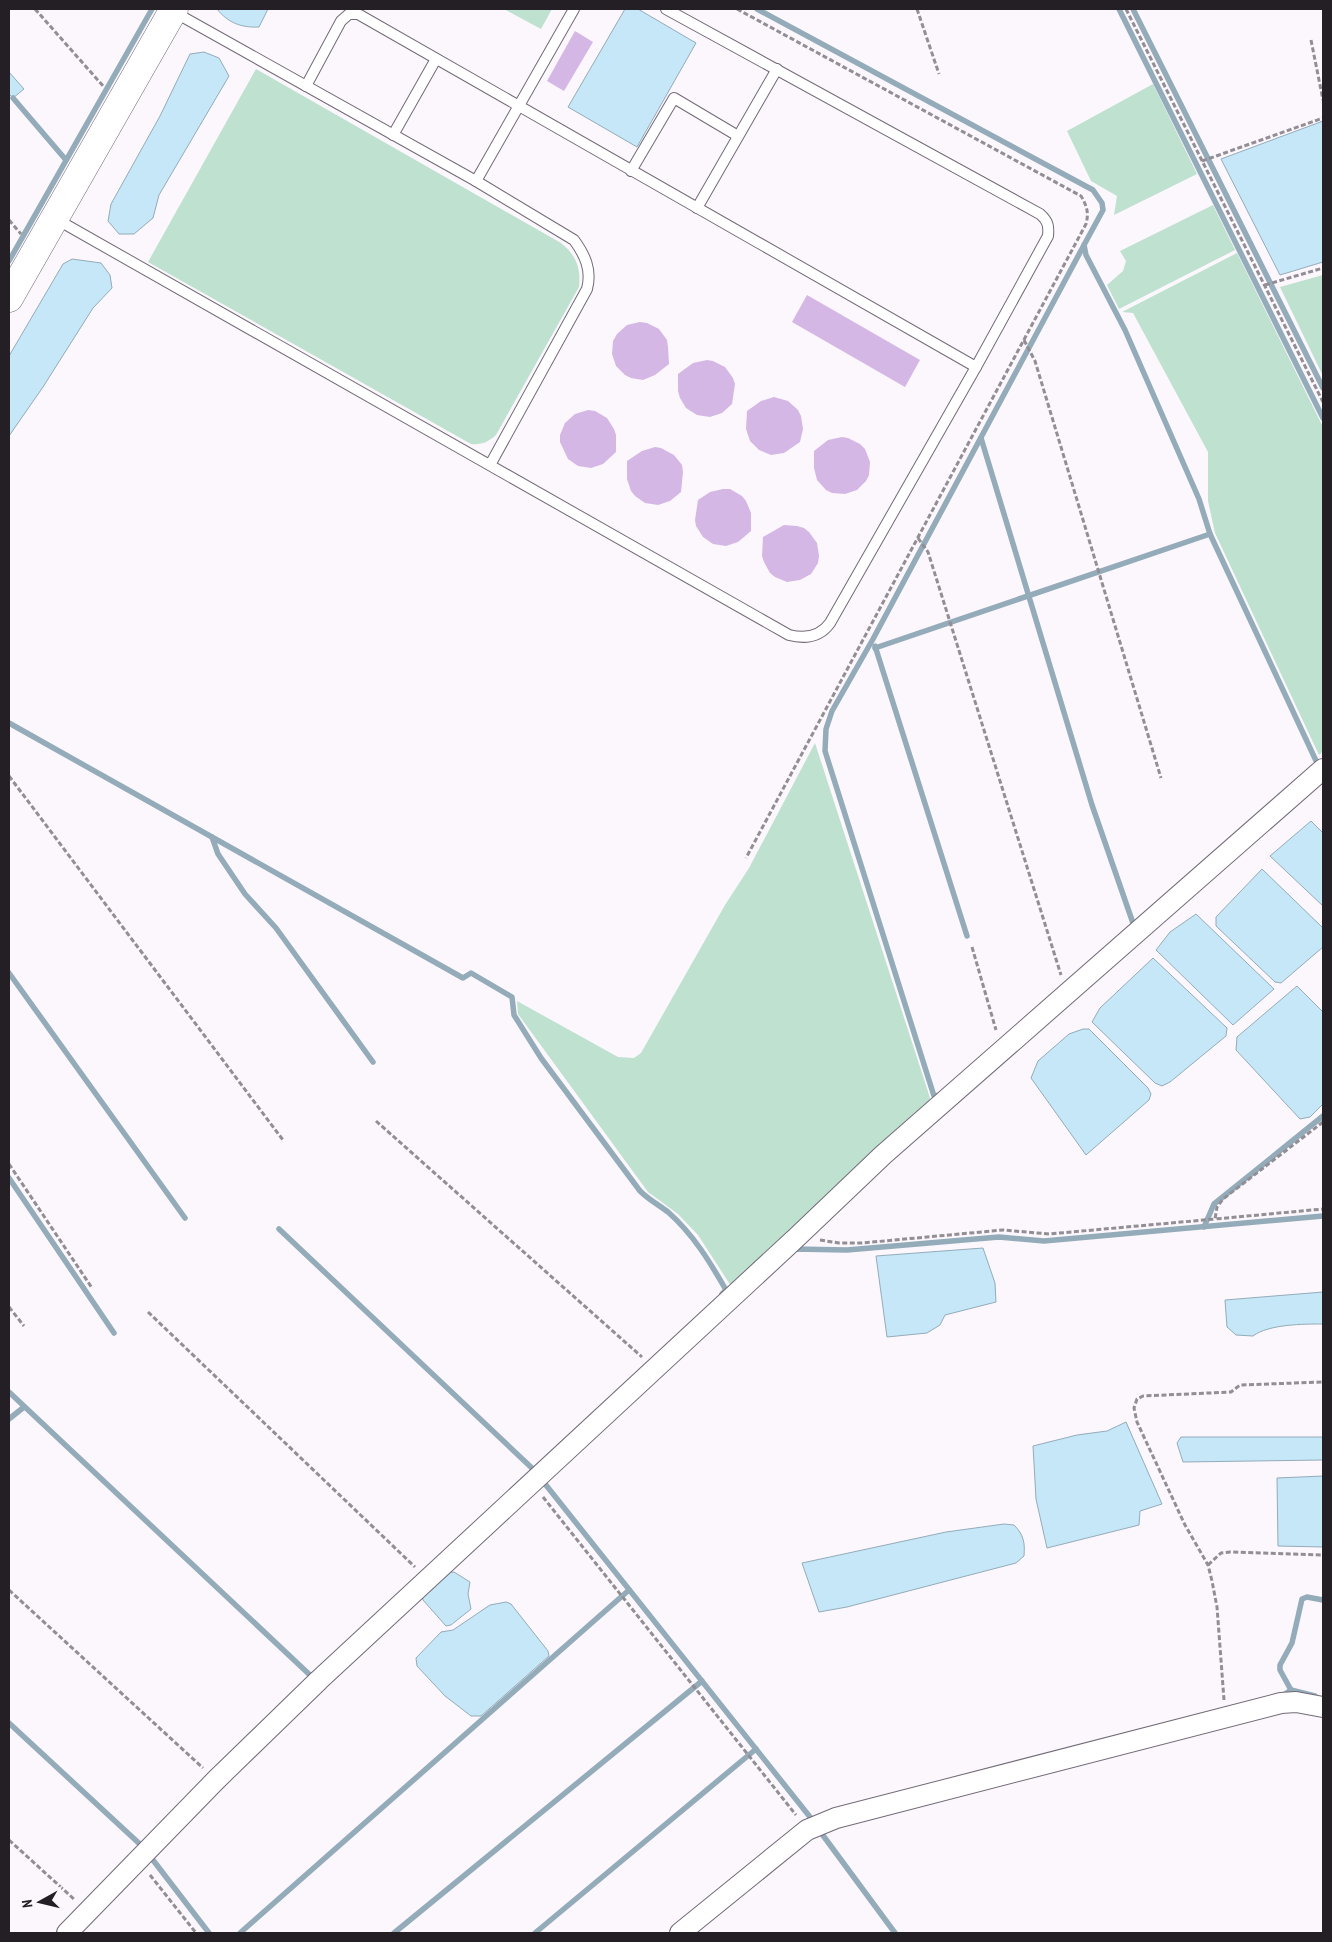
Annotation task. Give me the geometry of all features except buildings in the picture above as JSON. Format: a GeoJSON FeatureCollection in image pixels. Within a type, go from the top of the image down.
{"type":"FeatureCollection","features":[{"type":"Feature","properties":{"kind":"street"},"geometry":{"type":"LineString","coordinates":[[9,298],[173,10]]}},
{"type":"Feature","properties":{"kind":"street"},"geometry":{"type":"LineString","coordinates":[[67,1933],[216,1780],[319,1680],[883,1155],[1323,769]]}},
{"type":"Feature","properties":{"kind":"street"},"geometry":{"type":"LineString","coordinates":[[680,1933],[808,1830],[836,1818],[1281,1703],[1296,1702],[1323,1706]]}},
{"type":"Feature","properties":{"kind":"lane"},"geometry":{"type":"LineString","coordinates":[[476,181],[574,9]]}},
{"type":"Feature","properties":{"kind":"lane"},"geometry":{"type":"LineString","coordinates":[[56,218],[789,635],[799,638],[810,637],[825,630],[830,623],[976,367],[1048,236],[1049,227],[1046,219],[1040,214],[666,9]]}},
{"type":"Feature","properties":{"kind":"lane"},"geometry":{"type":"LineString","coordinates":[[173,10],[476,181],[574,240],[584,256],[589,274],[587,289],[490,465]]}},
{"type":"Feature","properties":{"kind":"lane"},"geometry":{"type":"LineString","coordinates":[[306,86],[341,21],[349,14],[358,14],[976,367]]}},
{"type":"Feature","properties":{"kind":"lane"},"geometry":{"type":"LineString","coordinates":[[393,135],[436,59]]}},
{"type":"Feature","properties":{"kind":"lane"},"geometry":{"type":"LineString","coordinates":[[698,208],[776,69]]}},
{"type":"Feature","properties":{"kind":"lane"},"geometry":{"type":"LineString","coordinates":[[631,171],[674,98],[738,136]]}},
{"type":"Feature","properties":{"kind":"path"},"geometry":{"type":"LineString","coordinates":[[36,9],[120,105]]}},
{"type":"Feature","properties":{"kind":"path"},"geometry":{"type":"LineString","coordinates":[[737,9],[1081,196],[1086,204],[1088,214],[1086,224],[746,858]]}},
{"type":"Feature","properties":{"kind":"path"},"geometry":{"type":"LineString","coordinates":[[917,9],[939,74]]}},
{"type":"Feature","properties":{"kind":"path"},"geometry":{"type":"LineString","coordinates":[[1126,9],[1323,402]]}},
{"type":"Feature","properties":{"kind":"path"},"geometry":{"type":"LineString","coordinates":[[1312,40],[1323,100]]}},
{"type":"Feature","properties":{"kind":"path"},"geometry":{"type":"LineString","coordinates":[[1202,161],[1323,118]]}},
{"type":"Feature","properties":{"kind":"path"},"geometry":{"type":"LineString","coordinates":[[1265,285],[1323,268]]}},
{"type":"Feature","properties":{"kind":"path"},"geometry":{"type":"LineString","coordinates":[[1024,340],[1035,361],[1161,778]]}},
{"type":"Feature","properties":{"kind":"path"},"geometry":{"type":"LineString","coordinates":[[918,538],[928,552],[1061,977],[1069,991]]}},
{"type":"Feature","properties":{"kind":"path"},"geometry":{"type":"LineString","coordinates":[[9,776],[282,1140]]}},
{"type":"Feature","properties":{"kind":"path"},"geometry":{"type":"LineString","coordinates":[[972,947],[1002,1050]]}},
{"type":"Feature","properties":{"kind":"path"},"geometry":{"type":"LineString","coordinates":[[376,1121],[655,1369]]}},
{"type":"Feature","properties":{"kind":"path"},"geometry":{"type":"LineString","coordinates":[[1215,1219],[1217,1208],[1223,1199],[1323,1122]]}},
{"type":"Feature","properties":{"kind":"path"},"geometry":{"type":"LineString","coordinates":[[9,1164],[92,1288]]}},
{"type":"Feature","properties":{"kind":"path"},"geometry":{"type":"LineString","coordinates":[[797,1237],[839,1243],[862,1243],[1002,1230],[1049,1234],[1323,1209]]}},
{"type":"Feature","properties":{"kind":"path"},"geometry":{"type":"LineString","coordinates":[[9,1307],[24,1326]]}},
{"type":"Feature","properties":{"kind":"path"},"geometry":{"type":"LineString","coordinates":[[148,1312],[428,1579]]}},
{"type":"Feature","properties":{"kind":"path"},"geometry":{"type":"LineString","coordinates":[[1225,1718],[1217,1607],[1208,1566],[1185,1525],[1137,1422],[1134,1408],[1138,1399],[1143,1396],[1231,1392],[1240,1385],[1323,1382]]}},
{"type":"Feature","properties":{"kind":"path"},"geometry":{"type":"LineString","coordinates":[[532,1483],[808,1830]]}},
{"type":"Feature","properties":{"kind":"path"},"geometry":{"type":"LineString","coordinates":[[1208,1566],[1221,1553],[1230,1552],[1323,1555]]}},
{"type":"Feature","properties":{"kind":"path"},"geometry":{"type":"LineString","coordinates":[[9,1590],[216,1780]]}},
{"type":"Feature","properties":{"kind":"path"},"geometry":{"type":"LineString","coordinates":[[9,1840],[88,1912]]}},
{"type":"Feature","properties":{"kind":"path"},"geometry":{"type":"LineString","coordinates":[[139,1860],[196,1933]]}},
{"type":"Feature","properties":{"kind":"green space"},"geometry":{"type":"Polygon","coordinates":[[[504,9],[552,9],[541,29],[504,9]]]}},
{"type":"Feature","properties":{"kind":"green space"},"geometry":{"type":"Polygon","coordinates":[[[256,69],[561,243],[574,257],[579,274],[579,287],[496,435],[490,440],[471,444],[148,262],[256,69]]]}},
{"type":"Feature","properties":{"kind":"green space"},"geometry":{"type":"Polygon","coordinates":[[[1153,84],[1197,174],[1114,215],[1117,196],[1091,181],[1067,131],[1153,84]]]}},
{"type":"Feature","properties":{"kind":"green space"},"geometry":{"type":"Polygon","coordinates":[[[1213,205],[1235,250],[1119,309],[1107,285],[1123,271],[1126,261],[1120,251],[1213,205]]]}},
{"type":"Feature","properties":{"kind":"green space"},"geometry":{"type":"Polygon","coordinates":[[[1237,253],[1323,427],[1323,751],[1319,755],[1215,533],[1208,501],[1208,452],[1133,313],[1122,312],[1237,253]]]}},
{"type":"Feature","properties":{"kind":"green space"},"geometry":{"type":"Polygon","coordinates":[[[1323,275],[1323,376],[1280,287],[1323,275]]]}},
{"type":"Feature","properties":{"kind":"green space"},"geometry":{"type":"Polygon","coordinates":[[[815,743],[932,1104],[731,1286],[698,1235],[678,1214],[648,1192],[518,1014],[517,1001],[618,1057],[634,1058],[641,1053],[725,905],[749,868],[815,743]]]}},
{"type":"Feature","properties":{"kind":"water"},"geometry":{"type":"Polygon","coordinates":[[[217,9],[268,9],[259,27],[253,27],[236,24],[217,9]]]}},
{"type":"Feature","properties":{"kind":"water"},"geometry":{"type":"Polygon","coordinates":[[[625,9],[638,9],[696,43],[637,147],[568,107],[625,9]]]}},
{"type":"Feature","properties":{"kind":"water"},"geometry":{"type":"Polygon","coordinates":[[[204,52],[219,58],[229,76],[159,195],[153,218],[134,234],[119,234],[108,221],[111,204],[160,116],[190,54],[204,52]]]}},
{"type":"Feature","properties":{"kind":"water"},"geometry":{"type":"Polygon","coordinates":[[[9,72],[24,89],[13,98],[9,94],[9,72]]]}},
{"type":"Feature","properties":{"kind":"water"},"geometry":{"type":"Polygon","coordinates":[[[1323,121],[1323,262],[1280,275],[1221,159],[1323,121]]]}},
{"type":"Feature","properties":{"kind":"water"},"geometry":{"type":"Polygon","coordinates":[[[72,259],[101,263],[110,275],[112,288],[93,308],[43,387],[9,436],[9,356],[63,264],[72,259]]]}},
{"type":"Feature","properties":{"kind":"water"},"geometry":{"type":"Polygon","coordinates":[[[1311,821],[1323,833],[1323,906],[1270,856],[1311,821]]]}},
{"type":"Feature","properties":{"kind":"water"},"geometry":{"type":"Polygon","coordinates":[[[1262,869],[1323,928],[1323,947],[1281,983],[1275,982],[1216,926],[1216,917],[1262,869]]]}},
{"type":"Feature","properties":{"kind":"water"},"geometry":{"type":"Polygon","coordinates":[[[1196,914],[1274,989],[1233,1025],[1156,950],[1170,932],[1196,914]]]}},
{"type":"Feature","properties":{"kind":"water"},"geometry":{"type":"Polygon","coordinates":[[[1153,958],[1227,1028],[1226,1036],[1170,1082],[1162,1086],[1155,1083],[1092,1022],[1100,1008],[1153,958]]]}},
{"type":"Feature","properties":{"kind":"water"},"geometry":{"type":"Polygon","coordinates":[[[1297,986],[1323,1012],[1323,1104],[1310,1117],[1300,1119],[1236,1050],[1237,1037],[1297,986]]]}},
{"type":"Feature","properties":{"kind":"water"},"geometry":{"type":"Polygon","coordinates":[[[1089,1029],[1148,1088],[1151,1094],[1149,1100],[1086,1155],[1031,1078],[1038,1061],[1069,1034],[1089,1029]]]}},
{"type":"Feature","properties":{"kind":"water"},"geometry":{"type":"Polygon","coordinates":[[[983,1248],[995,1283],[996,1302],[945,1315],[940,1325],[927,1333],[887,1337],[876,1256],[983,1248]]]}},
{"type":"Feature","properties":{"kind":"water"},"geometry":{"type":"Polygon","coordinates":[[[1323,1292],[1323,1324],[1277,1327],[1253,1336],[1236,1335],[1227,1327],[1225,1300],[1323,1292]]]}},
{"type":"Feature","properties":{"kind":"water"},"geometry":{"type":"Polygon","coordinates":[[[1126,1422],[1162,1504],[1140,1511],[1139,1525],[1047,1548],[1036,1499],[1033,1446],[1077,1435],[1107,1431],[1126,1422]]]}},
{"type":"Feature","properties":{"kind":"water"},"geometry":{"type":"Polygon","coordinates":[[[1181,1437],[1323,1437],[1323,1460],[1183,1462],[1177,1443],[1181,1437]]]}},
{"type":"Feature","properties":{"kind":"water"},"geometry":{"type":"Polygon","coordinates":[[[1323,1476],[1323,1547],[1278,1546],[1277,1478],[1323,1476]]]}},
{"type":"Feature","properties":{"kind":"water"},"geometry":{"type":"Polygon","coordinates":[[[1004,1524],[1014,1525],[1023,1539],[1024,1556],[1016,1563],[847,1607],[819,1612],[802,1563],[946,1532],[1004,1524]]]}},
{"type":"Feature","properties":{"kind":"water"},"geometry":{"type":"Polygon","coordinates":[[[454,1572],[470,1582],[468,1594],[471,1609],[451,1625],[446,1626],[423,1600],[422,1596],[447,1573],[454,1572]]]}},
{"type":"Feature","properties":{"kind":"water"},"geometry":{"type":"Polygon","coordinates":[[[506,1602],[511,1604],[548,1651],[549,1656],[481,1716],[471,1716],[445,1696],[417,1666],[416,1658],[441,1632],[453,1630],[490,1605],[506,1602]]]}},
{"type":"Feature","properties":{"kind":"waterway"},"geometry":{"type":"LineString","coordinates":[[9,261],[152,9]]}},
{"type":"Feature","properties":{"kind":"waterway"},"geometry":{"type":"LineString","coordinates":[[757,9],[1093,190],[1102,203],[1103,210],[1084,245],[1086,255],[1125,330],[1199,499],[1210,534],[1318,765]]}},
{"type":"Feature","properties":{"kind":"waterway"},"geometry":{"type":"LineString","coordinates":[[1119,9],[1323,418]]}},
{"type":"Feature","properties":{"kind":"waterway"},"geometry":{"type":"LineString","coordinates":[[1133,9],[1323,388]]}},
{"type":"Feature","properties":{"kind":"waterway"},"geometry":{"type":"LineString","coordinates":[[13,98],[66,160]]}},
{"type":"Feature","properties":{"kind":"waterway"},"geometry":{"type":"LineString","coordinates":[[941,1095],[934,1096],[825,751],[826,729],[832,711],[873,639],[1084,245]]}},
{"type":"Feature","properties":{"kind":"waterway"},"geometry":{"type":"LineString","coordinates":[[981,438],[1092,805],[1134,926]]}},
{"type":"Feature","properties":{"kind":"waterway"},"geometry":{"type":"LineString","coordinates":[[875,648],[1210,534]]}},
{"type":"Feature","properties":{"kind":"waterway"},"geometry":{"type":"LineString","coordinates":[[875,646],[967,936]]}},
{"type":"Feature","properties":{"kind":"waterway"},"geometry":{"type":"LineString","coordinates":[[9,723],[463,978],[471,973],[512,997],[514,1015],[541,1058],[640,1191],[668,1212],[693,1239],[726,1290],[722,1294]]}},
{"type":"Feature","properties":{"kind":"waterway"},"geometry":{"type":"LineString","coordinates":[[212,837],[218,854],[245,894],[276,928],[373,1062]]}},
{"type":"Feature","properties":{"kind":"waterway"},"geometry":{"type":"LineString","coordinates":[[9,973],[185,1218]]}},
{"type":"Feature","properties":{"kind":"waterway"},"geometry":{"type":"LineString","coordinates":[[1204,1227],[1214,1204],[1323,1116]]}},
{"type":"Feature","properties":{"kind":"waterway"},"geometry":{"type":"LineString","coordinates":[[9,1178],[114,1333]]}},
{"type":"Feature","properties":{"kind":"waterway"},"geometry":{"type":"LineString","coordinates":[[793,1251],[794,1249],[847,1250],[999,1237],[1044,1241],[1323,1216]]}},
{"type":"Feature","properties":{"kind":"waterway"},"geometry":{"type":"LineString","coordinates":[[279,1229],[534,1470],[814,1822]]}},
{"type":"Feature","properties":{"kind":"waterway"},"geometry":{"type":"LineString","coordinates":[[9,1392],[311,1676]]}},
{"type":"Feature","properties":{"kind":"waterway"},"geometry":{"type":"LineString","coordinates":[[9,1419],[24,1407]]}},
{"type":"Feature","properties":{"kind":"waterway"},"geometry":{"type":"LineString","coordinates":[[240,1933],[629,1590]]}},
{"type":"Feature","properties":{"kind":"waterway"},"geometry":{"type":"LineString","coordinates":[[1291,1690],[1280,1670],[1280,1665],[1292,1643],[1302,1599],[1307,1597],[1323,1600]]}},
{"type":"Feature","properties":{"kind":"waterway"},"geometry":{"type":"LineString","coordinates":[[394,1933],[702,1681]]}},
{"type":"Feature","properties":{"kind":"waterway"},"geometry":{"type":"LineString","coordinates":[[1282,1696],[1291,1690],[1315,1696]]}},
{"type":"Feature","properties":{"kind":"waterway"},"geometry":{"type":"LineString","coordinates":[[9,1723],[143,1847],[209,1933]]}},
{"type":"Feature","properties":{"kind":"waterway"},"geometry":{"type":"LineString","coordinates":[[535,1933],[756,1749]]}},
{"type":"Feature","properties":{"kind":"waterway"},"geometry":{"type":"LineString","coordinates":[[819,1830],[895,1933]]}}]}
